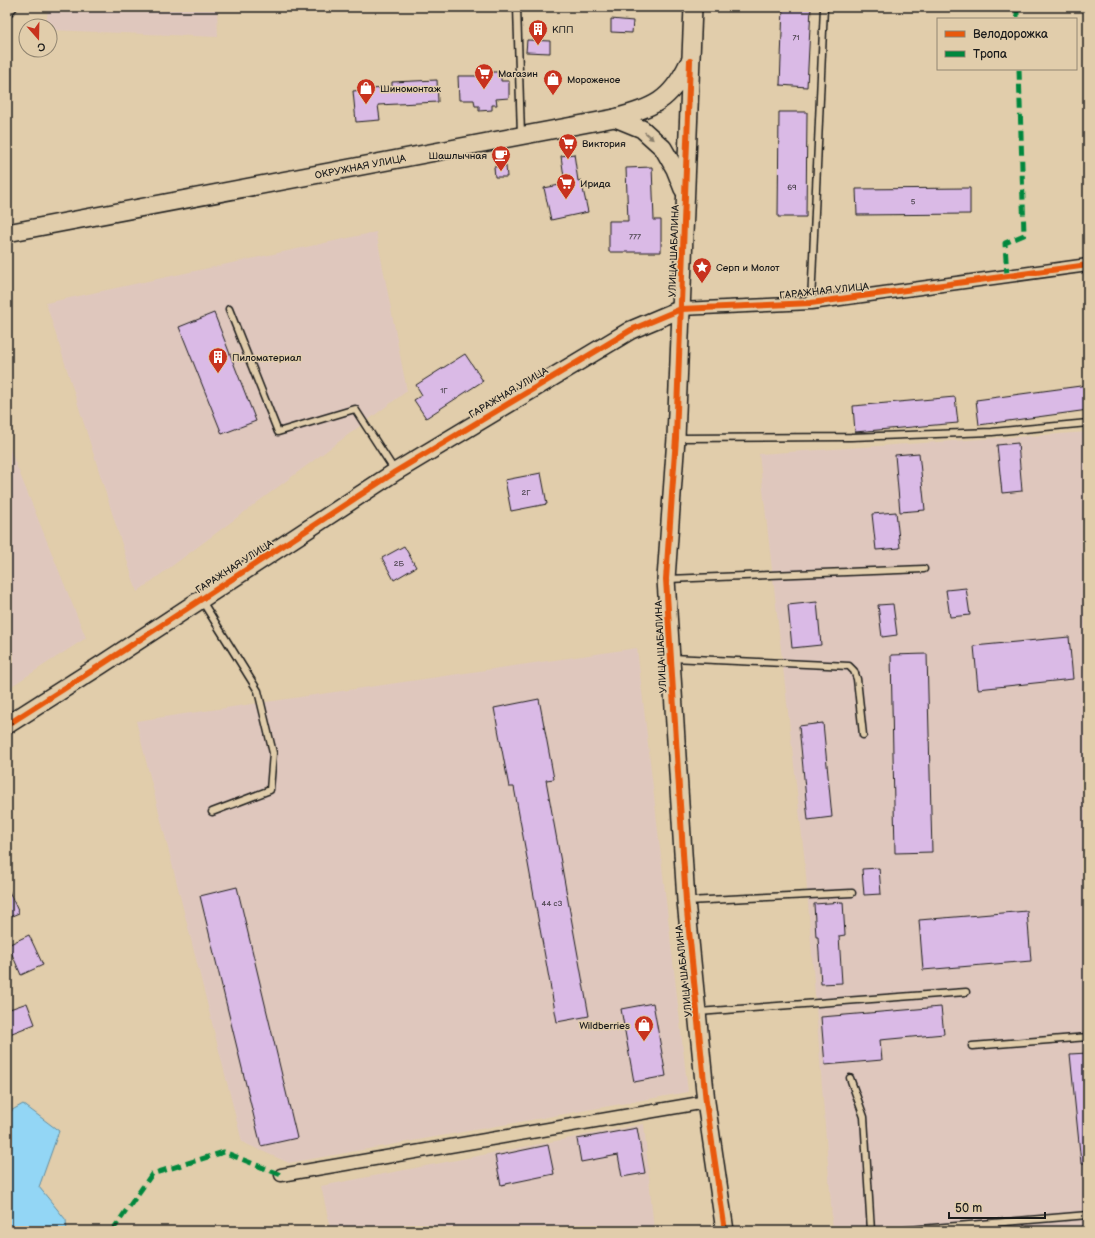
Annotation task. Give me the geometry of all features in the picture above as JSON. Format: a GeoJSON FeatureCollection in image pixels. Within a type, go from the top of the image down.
{"type":"FeatureCollection","features":[{"type":"Feature","properties":{"kind":"street","name":"УЛИЦА ШАБАЛИНА"},"geometry":{"type":"LineString","coordinates":[[693,7],[676,438],[666,580],[686,901],[706,1102],[725,1231]]}},
{"type":"Feature","properties":{"kind":"street","name":"ОКРУЖНАЯ УЛИЦА"},"geometry":{"type":"LineString","coordinates":[[7,233],[615,118],[646,109],[666,97],[680,81],[690,61]]}},
{"type":"Feature","properties":{"kind":"street"},"geometry":{"type":"LineString","coordinates":[[615,118],[642,129],[663,148],[675,169],[685,196]]}},
{"type":"Feature","properties":{"kind":"street","name":"ГАРАЖНАЯ УЛИЦА"},"geometry":{"type":"LineString","coordinates":[[7,725],[396,472],[632,330],[681,309],[811,303],[1088,265]]}},
{"type":"Feature","properties":{"kind":"street"},"geometry":{"type":"LineString","coordinates":[[281,1175],[706,1102]]}},
{"type":"Feature","properties":{"kind":"lane"},"geometry":{"type":"LineString","coordinates":[[7,15],[14,7]]}},
{"type":"Feature","properties":{"kind":"lane"},"geometry":{"type":"LineString","coordinates":[[517,7],[521,135]]}},
{"type":"Feature","properties":{"kind":"lane"},"geometry":{"type":"LineString","coordinates":[[811,303],[824,7]]}},
{"type":"Feature","properties":{"kind":"lane"},"geometry":{"type":"LineString","coordinates":[[229,309],[278,432],[355,409],[396,472]]}},
{"type":"Feature","properties":{"kind":"lane"},"geometry":{"type":"LineString","coordinates":[[676,438],[851,437],[992,432],[1088,423]]}},
{"type":"Feature","properties":{"kind":"lane"},"geometry":{"type":"LineString","coordinates":[[666,580],[924,570]]}},
{"type":"Feature","properties":{"kind":"lane"},"geometry":{"type":"LineString","coordinates":[[201,599],[258,690],[273,753],[270,790],[212,812]]}},
{"type":"Feature","properties":{"kind":"lane"},"geometry":{"type":"LineString","coordinates":[[670,658],[849,666],[854,671],[857,679],[863,735]]}},
{"type":"Feature","properties":{"kind":"lane"},"geometry":{"type":"LineString","coordinates":[[686,901],[852,894]]}},
{"type":"Feature","properties":{"kind":"lane"},"geometry":{"type":"LineString","coordinates":[[698,1012],[966,992]]}},
{"type":"Feature","properties":{"kind":"lane"},"geometry":{"type":"LineString","coordinates":[[972,1046],[1088,1037]]}},
{"type":"Feature","properties":{"kind":"lane"},"geometry":{"type":"LineString","coordinates":[[850,1078],[864,1117],[872,1231]]}},
{"type":"Feature","properties":{"kind":"lane"},"geometry":{"type":"LineString","coordinates":[[898,1231],[1088,1215]]}},
{"type":"Feature","properties":{"kind":"shaded area"},"geometry":{"type":"Polygon","coordinates":[[[48,7],[217,7],[218,37],[58,30],[58,18],[47,18],[48,7]]]}},
{"type":"Feature","properties":{"kind":"shaded area"},"geometry":{"type":"Polygon","coordinates":[[[376,232],[407,391],[137,592],[46,303],[376,232]]]}},
{"type":"Feature","properties":{"kind":"shaded area"},"geometry":{"type":"Polygon","coordinates":[[[1088,432],[1088,1231],[833,1231],[805,863],[759,454],[1088,432]]]}},
{"type":"Feature","properties":{"kind":"shaded area"},"geometry":{"type":"Polygon","coordinates":[[[7,442],[86,638],[7,689],[7,442]]]}},
{"type":"Feature","properties":{"kind":"shaded area"},"geometry":{"type":"Polygon","coordinates":[[[637,648],[688,1092],[289,1163],[242,1142],[136,721],[637,648]]]}},
{"type":"Feature","properties":{"kind":"shaded area"},"geometry":{"type":"Polygon","coordinates":[[[644,1124],[654,1231],[331,1231],[321,1186],[644,1124]]]}},
{"type":"Feature","properties":{"kind":"water"},"geometry":{"type":"Polygon","coordinates":[[[23,1104],[59,1131],[39,1187],[66,1220],[67,1231],[7,1231],[7,1113],[23,1104]]]}},
{"type":"Feature","properties":{"kind":"building"},"geometry":{"type":"Polygon","coordinates":[[[783,7],[811,7],[807,87],[780,85],[783,7]]]}},
{"type":"Feature","properties":{"kind":"building"},"geometry":{"type":"Polygon","coordinates":[[[611,19],[633,21],[632,33],[611,32],[611,19]]]}},
{"type":"Feature","properties":{"kind":"building","name":"КПП"},"geometry":{"type":"Polygon","coordinates":[[[527,40],[550,41],[550,53],[526,52],[527,40]]]}},
{"type":"Feature","properties":{"kind":"building","name":"Магазин"},"geometry":{"type":"Polygon","coordinates":[[[485,72],[501,72],[501,81],[509,81],[509,98],[496,99],[497,105],[492,105],[492,110],[479,111],[479,106],[475,106],[474,100],[459,100],[458,76],[485,76],[485,72]]]}},
{"type":"Feature","properties":{"kind":"building"},"geometry":{"type":"Polygon","coordinates":[[[437,80],[438,102],[378,105],[380,120],[356,122],[353,91],[392,87],[392,82],[437,80]]]}},
{"type":"Feature","properties":{"kind":"building"},"geometry":{"type":"Polygon","coordinates":[[[779,112],[807,112],[806,217],[778,217],[779,112]]]}},
{"type":"Feature","properties":{"kind":"building","name":"Ирида"},"geometry":{"type":"Polygon","coordinates":[[[574,154],[578,181],[581,180],[588,212],[551,220],[544,188],[565,184],[561,156],[574,154]]]}},
{"type":"Feature","properties":{"kind":"building","name":"Шашлычная"},"geometry":{"type":"Polygon","coordinates":[[[506,166],[507,177],[495,177],[494,167],[506,166]]]}},
{"type":"Feature","properties":{"kind":"building"},"geometry":{"type":"Polygon","coordinates":[[[652,167],[654,220],[661,220],[661,252],[609,252],[609,221],[628,221],[626,168],[652,167]]]}},
{"type":"Feature","properties":{"kind":"building"},"geometry":{"type":"Polygon","coordinates":[[[970,188],[970,214],[857,215],[856,189],[970,188]]]}},
{"type":"Feature","properties":{"kind":"building","name":"Пиломатериал"},"geometry":{"type":"Polygon","coordinates":[[[214,313],[256,421],[222,434],[179,327],[214,313]]]}},
{"type":"Feature","properties":{"kind":"building"},"geometry":{"type":"Polygon","coordinates":[[[465,354],[483,381],[426,418],[414,400],[422,395],[416,385],[465,354]]]}},
{"type":"Feature","properties":{"kind":"building"},"geometry":{"type":"Polygon","coordinates":[[[1088,385],[1088,410],[979,425],[976,400],[1088,385]]]}},
{"type":"Feature","properties":{"kind":"building"},"geometry":{"type":"Polygon","coordinates":[[[955,397],[958,423],[855,432],[853,406],[955,397]]]}},
{"type":"Feature","properties":{"kind":"building"},"geometry":{"type":"Polygon","coordinates":[[[1018,443],[1022,491],[1002,493],[997,445],[1018,443]]]}},
{"type":"Feature","properties":{"kind":"building"},"geometry":{"type":"Polygon","coordinates":[[[919,453],[925,510],[900,512],[895,455],[919,453]]]}},
{"type":"Feature","properties":{"kind":"building"},"geometry":{"type":"Polygon","coordinates":[[[541,473],[547,504],[511,511],[505,480],[541,473]]]}},
{"type":"Feature","properties":{"kind":"building"},"geometry":{"type":"Polygon","coordinates":[[[896,512],[900,548],[876,550],[872,514],[896,512]]]}},
{"type":"Feature","properties":{"kind":"building"},"geometry":{"type":"Polygon","coordinates":[[[404,546],[416,567],[394,580],[382,558],[404,546]]]}},
{"type":"Feature","properties":{"kind":"building"},"geometry":{"type":"Polygon","coordinates":[[[966,588],[970,615],[950,617],[946,590],[966,588]]]}},
{"type":"Feature","properties":{"kind":"building"},"geometry":{"type":"Polygon","coordinates":[[[817,602],[821,645],[792,648],[788,605],[817,602]]]}},
{"type":"Feature","properties":{"kind":"building"},"geometry":{"type":"Polygon","coordinates":[[[893,604],[897,635],[882,637],[878,605],[893,604]]]}},
{"type":"Feature","properties":{"kind":"building"},"geometry":{"type":"Polygon","coordinates":[[[1069,637],[1073,679],[978,689],[974,646],[1069,637]]]}},
{"type":"Feature","properties":{"kind":"building"},"geometry":{"type":"Polygon","coordinates":[[[927,654],[932,852],[895,853],[891,655],[927,654]]]}},
{"type":"Feature","properties":{"kind":"building"},"geometry":{"type":"Polygon","coordinates":[[[539,699],[554,779],[546,780],[589,1016],[557,1022],[514,787],[509,787],[494,708],[539,699]]]}},
{"type":"Feature","properties":{"kind":"building"},"geometry":{"type":"Polygon","coordinates":[[[823,723],[832,817],[808,820],[799,726],[823,723]]]}},
{"type":"Feature","properties":{"kind":"building"},"geometry":{"type":"Polygon","coordinates":[[[879,868],[881,894],[864,895],[862,869],[879,868]]]}},
{"type":"Feature","properties":{"kind":"building"},"geometry":{"type":"Polygon","coordinates":[[[7,887],[19,913],[7,918],[7,887]]]}},
{"type":"Feature","properties":{"kind":"building"},"geometry":{"type":"Polygon","coordinates":[[[237,887],[297,1138],[261,1146],[200,896],[237,887]]]}},
{"type":"Feature","properties":{"kind":"building"},"geometry":{"type":"Polygon","coordinates":[[[843,902],[845,935],[839,936],[842,983],[821,984],[814,904],[843,902]]]}},
{"type":"Feature","properties":{"kind":"building"},"geometry":{"type":"Polygon","coordinates":[[[1027,911],[1031,961],[923,970],[919,920],[1027,911]]]}},
{"type":"Feature","properties":{"kind":"building"},"geometry":{"type":"Polygon","coordinates":[[[29,935],[43,965],[21,975],[8,945],[29,935]]]}},
{"type":"Feature","properties":{"kind":"building"},"geometry":{"type":"Polygon","coordinates":[[[27,1003],[35,1024],[7,1035],[7,1010],[27,1003]]]}},
{"type":"Feature","properties":{"kind":"building","name":"Wildberries"},"geometry":{"type":"Polygon","coordinates":[[[653,1003],[666,1076],[634,1082],[621,1009],[653,1003]]]}},
{"type":"Feature","properties":{"kind":"building"},"geometry":{"type":"Polygon","coordinates":[[[941,1007],[944,1034],[880,1040],[882,1060],[825,1065],[821,1017],[941,1007]]]}},
{"type":"Feature","properties":{"kind":"building"},"geometry":{"type":"Polygon","coordinates":[[[1088,1053],[1088,1163],[1081,1163],[1070,1054],[1088,1053]]]}},
{"type":"Feature","properties":{"kind":"building"},"geometry":{"type":"Polygon","coordinates":[[[637,1128],[645,1173],[622,1177],[618,1155],[581,1162],[577,1139],[637,1128]]]}},
{"type":"Feature","properties":{"kind":"building"},"geometry":{"type":"Polygon","coordinates":[[[548,1145],[554,1174],[501,1185],[495,1156],[548,1145]]]}},
{"type":"Feature","properties":{"kind":"marked path"},"geometry":{"type":"LineString","coordinates":[[1017,7],[1017,18]]}},
{"type":"Feature","properties":{"kind":"marked path"},"geometry":{"type":"LineString","coordinates":[[1007,277],[1005,243],[1024,235],[1019,70]]}},
{"type":"Feature","properties":{"kind":"marked path"},"geometry":{"type":"LineString","coordinates":[[112,1231],[152,1174],[224,1152],[281,1175]]}},
{"type":"Feature","properties":{"kind":"cycle path"},"geometry":{"type":"LineString","coordinates":[[690,61],[676,438],[666,579],[686,901],[706,1102],[725,1231]]}},
{"type":"Feature","properties":{"kind":"cycle path"},"geometry":{"type":"LineString","coordinates":[[7,725],[395,472],[631,330],[681,309],[811,303],[1088,265]]}},
{"type":"Feature","properties":{"kind":"place","name":"КПП"},"geometry":{"type":"Point","coordinates":[538,46]}},
{"type":"Feature","properties":{"kind":"place","name":"Магазин"},"geometry":{"type":"Point","coordinates":[484,90]}},
{"type":"Feature","properties":{"kind":"place","name":"Мороженое"},"geometry":{"type":"Point","coordinates":[553,96]}},
{"type":"Feature","properties":{"kind":"place","name":"Шиномонтаж"},"geometry":{"type":"Point","coordinates":[366,105]}},
{"type":"Feature","properties":{"kind":"place","name":"Виктория"},"geometry":{"type":"Point","coordinates":[568,160]}},
{"type":"Feature","properties":{"kind":"place","name":"Шашлычная"},"geometry":{"type":"Point","coordinates":[501,172]}},
{"type":"Feature","properties":{"kind":"place","name":"Ирида"},"geometry":{"type":"Point","coordinates":[566,200]}},
{"type":"Feature","properties":{"kind":"place","name":"Серп и Молот"},"geometry":{"type":"Point","coordinates":[702,284]}},
{"type":"Feature","properties":{"kind":"place","name":"Пиломатериал"},"geometry":{"type":"Point","coordinates":[218,374]}},
{"type":"Feature","properties":{"kind":"place","name":"Wildberries"},"geometry":{"type":"Point","coordinates":[644,1042]}}]}
